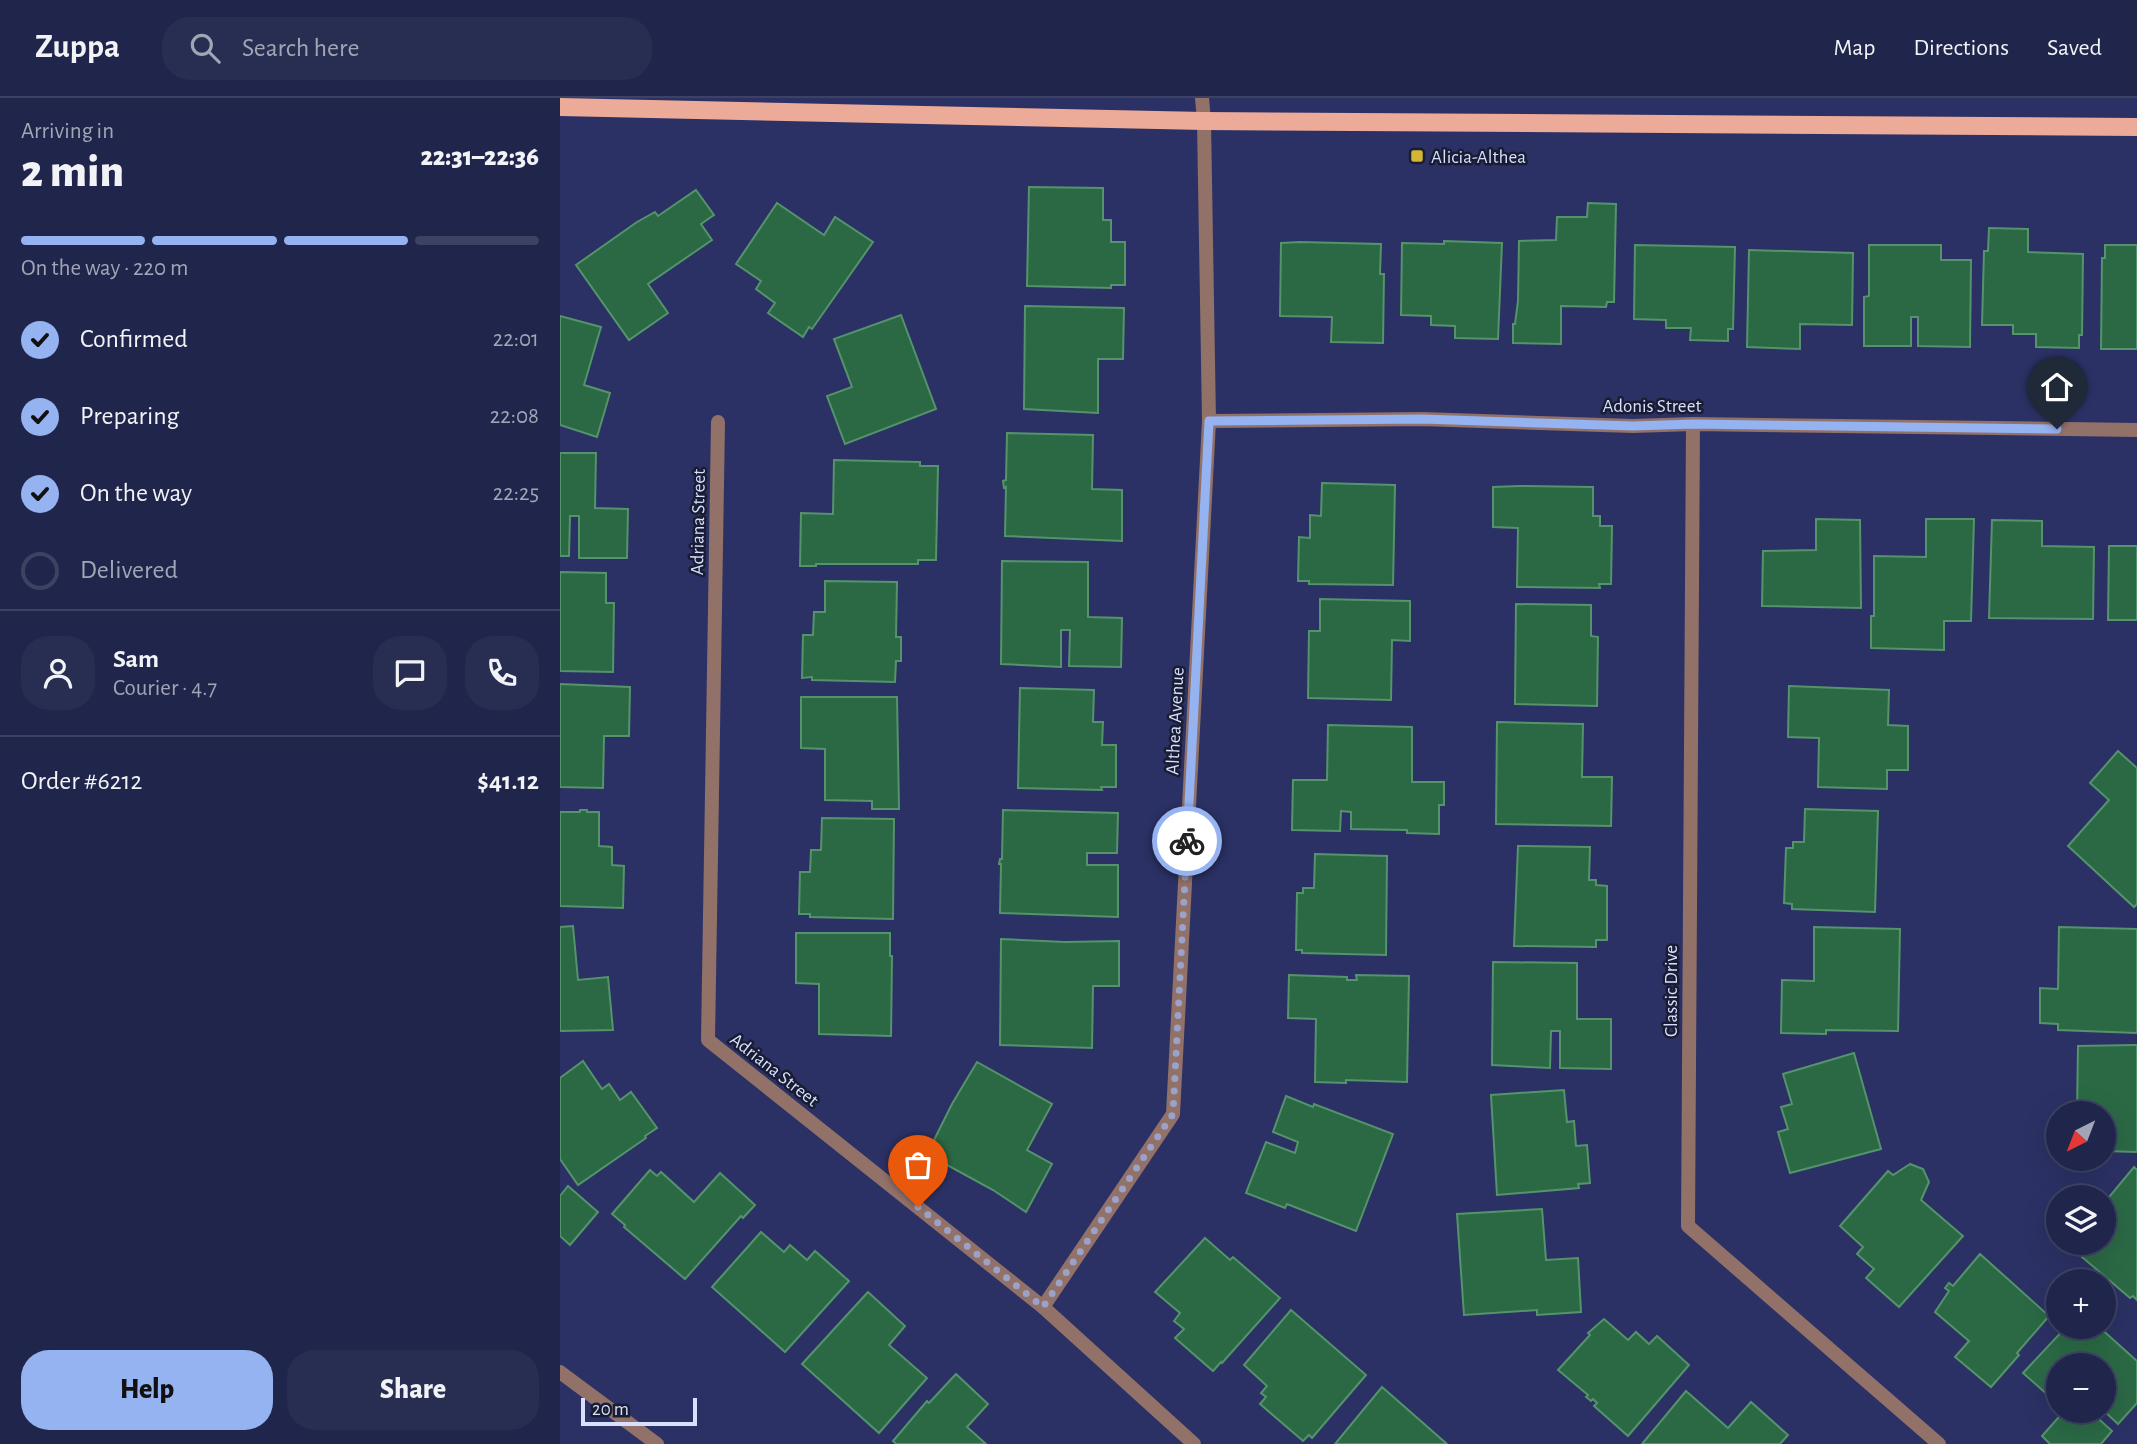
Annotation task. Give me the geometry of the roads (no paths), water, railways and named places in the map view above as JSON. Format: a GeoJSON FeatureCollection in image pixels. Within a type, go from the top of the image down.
{"type":"FeatureCollection","features":[{"type":"Feature","properties":{"kind":"main road"},"geometry":{"type":"LineString","coordinates":[[560,107],[1204,121],[2137,127]]}},
{"type":"Feature","properties":{"kind":"street","name":"Althea Avenue"},"geometry":{"type":"LineString","coordinates":[[1043,1307],[1173,1114],[1209,421],[1202,98]]}},
{"type":"Feature","properties":{"kind":"street","name":"Adonis Street"},"geometry":{"type":"LineString","coordinates":[[1209,421],[1422,419],[1633,426],[1693,424],[2137,430]]}},
{"type":"Feature","properties":{"kind":"street","name":"Adriana Street"},"geometry":{"type":"LineString","coordinates":[[718,422],[708,1040],[1043,1307],[1194,1444]]}},
{"type":"Feature","properties":{"kind":"street","name":"Classic Drive"},"geometry":{"type":"LineString","coordinates":[[1693,424],[1688,1226],[1939,1444]]}},
{"type":"Feature","properties":{"kind":"street"},"geometry":{"type":"LineString","coordinates":[[560,1372],[657,1444]]}},
{"type":"Feature","properties":{"kind":"place","name":"Alicia-Althea"},"geometry":{"type":"Point","coordinates":[1417,156]}}]}
